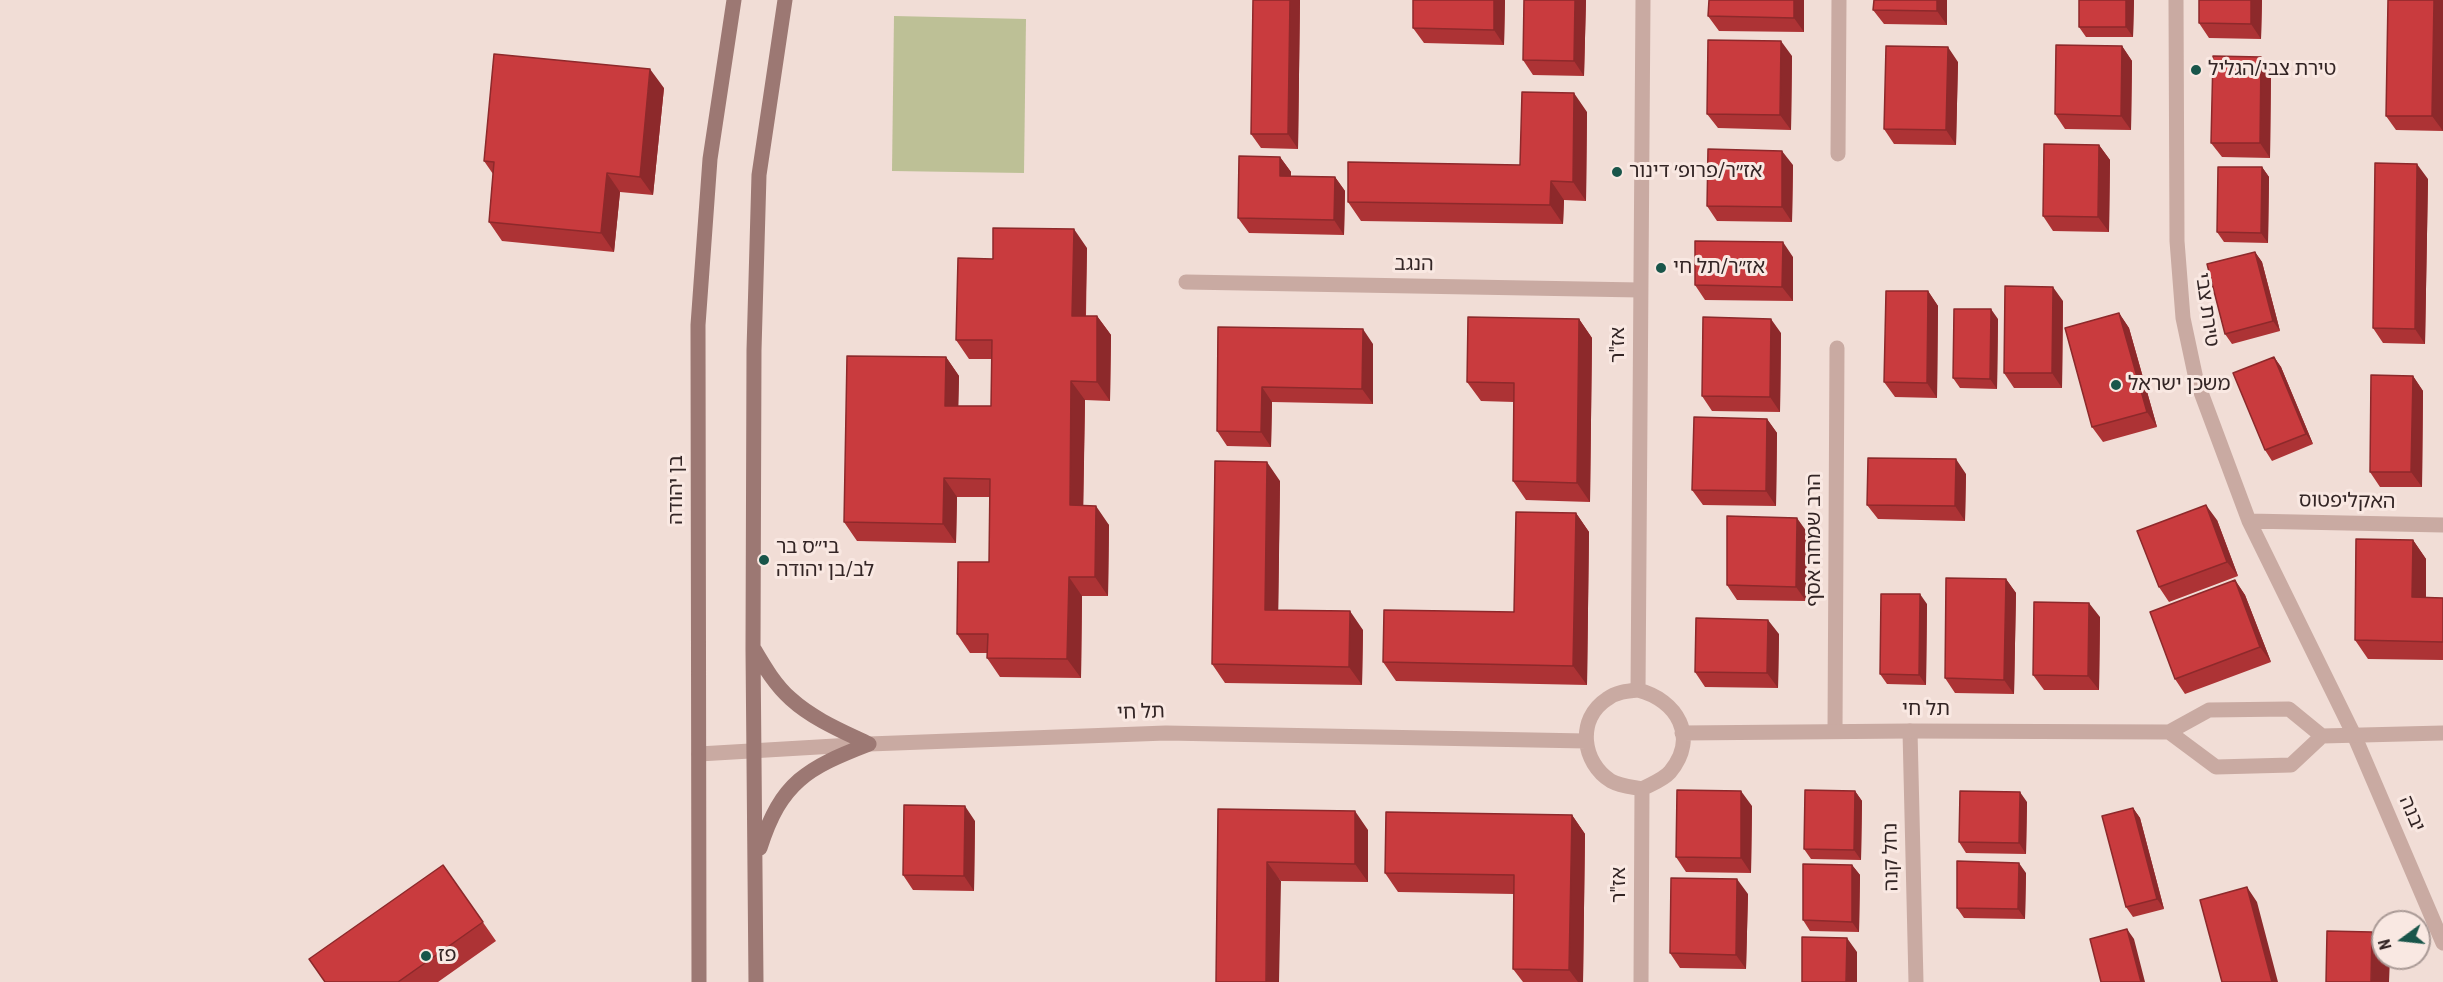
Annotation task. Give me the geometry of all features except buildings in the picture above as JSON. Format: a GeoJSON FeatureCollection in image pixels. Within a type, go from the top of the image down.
{"type":"FeatureCollection","features":[{"type":"Feature","properties":{"kind":"main road","name":"בן יהודה"},"geometry":{"type":"LineString","coordinates":[[699,982],[698,325],[710,159],[734,0]]}},
{"type":"Feature","properties":{"kind":"main road"},"geometry":{"type":"LineString","coordinates":[[756,982],[753,649],[754,350],[759,175],[785,0]]}},
{"type":"Feature","properties":{"kind":"main road"},"geometry":{"type":"LineString","coordinates":[[753,649],[771,677],[790,699],[827,724],[869,744]]}},
{"type":"Feature","properties":{"kind":"main road"},"geometry":{"type":"LineString","coordinates":[[756,860],[767,826],[779,802],[795,783],[833,758],[869,744]]}},
{"type":"Feature","properties":{"kind":"street","name":"אז\"ר"},"geometry":{"type":"LineString","coordinates":[[1638,690],[1643,0]]}},
{"type":"Feature","properties":{"kind":"street"},"geometry":{"type":"LineString","coordinates":[[1838,154],[1839,0]]}},
{"type":"Feature","properties":{"kind":"street","name":"טירת צבי"},"geometry":{"type":"LineString","coordinates":[[2176,0],[2177,241],[2183,318],[2196,379],[2249,521],[2354,735]]}},
{"type":"Feature","properties":{"kind":"street","name":"הנגב"},"geometry":{"type":"LineString","coordinates":[[1186,282],[1640,290]]}},
{"type":"Feature","properties":{"kind":"street","name":"הרב שמחה אסף"},"geometry":{"type":"LineString","coordinates":[[1835,731],[1837,348]]}},
{"type":"Feature","properties":{"kind":"street","name":"האקליפטוס"},"geometry":{"type":"LineString","coordinates":[[2249,521],[2443,525]]}},
{"type":"Feature","properties":{"kind":"street"},"geometry":{"type":"LineString","coordinates":[[1638,690],[1653,694],[1667,703],[1677,716],[1682,733],[1683,743],[1678,759],[1668,773],[1642,789],[1613,782],[1599,772],[1589,758],[1586,741],[1587,726],[1594,711],[1606,699],[1621,692],[1638,690]]}},
{"type":"Feature","properties":{"kind":"street","name":"תל חי"},"geometry":{"type":"LineString","coordinates":[[1682,733],[1910,730],[2169,732],[2209,710],[2289,709],[2322,736]]}},
{"type":"Feature","properties":{"kind":"street","name":"נחל קנה"},"geometry":{"type":"LineString","coordinates":[[1910,730],[1916,982]]}},
{"type":"Feature","properties":{"kind":"street"},"geometry":{"type":"LineString","coordinates":[[2169,732],[2216,767],[2291,765],[2322,736],[2443,733]]}},
{"type":"Feature","properties":{"kind":"street","name":"תל חי"},"geometry":{"type":"LineString","coordinates":[[699,754],[869,744],[1166,733],[1586,741]]}},
{"type":"Feature","properties":{"kind":"street","name":"יבנה"},"geometry":{"type":"LineString","coordinates":[[2354,735],[2443,943]]}},
{"type":"Feature","properties":{"kind":"street","name":"אז\"ר"},"geometry":{"type":"LineString","coordinates":[[1641,982],[1642,789]]}},
{"type":"Feature","properties":{"kind":"green space"},"geometry":{"type":"Polygon","coordinates":[[[894,16],[1026,19],[1024,173],[892,171],[894,16]]]}},
{"type":"Feature","properties":{"kind":"place","name":"טירת צבי/הגליל"},"geometry":{"type":"Point","coordinates":[2196,70]}},
{"type":"Feature","properties":{"kind":"place","name":"אז״ר/פרופ׳ דינור"},"geometry":{"type":"Point","coordinates":[1617,172]}},
{"type":"Feature","properties":{"kind":"place","name":"אז״ר/תל חי"},"geometry":{"type":"Point","coordinates":[1661,268]}},
{"type":"Feature","properties":{"kind":"place","name":"משכן ישראל"},"geometry":{"type":"Point","coordinates":[2116,385]}},
{"type":"Feature","properties":{"kind":"place","name":"בי״ס בר לב/בן יהודה"},"geometry":{"type":"Point","coordinates":[764,560]}},
{"type":"Feature","properties":{"kind":"place","name":"פז"},"geometry":{"type":"Point","coordinates":[426,956]}}]}
